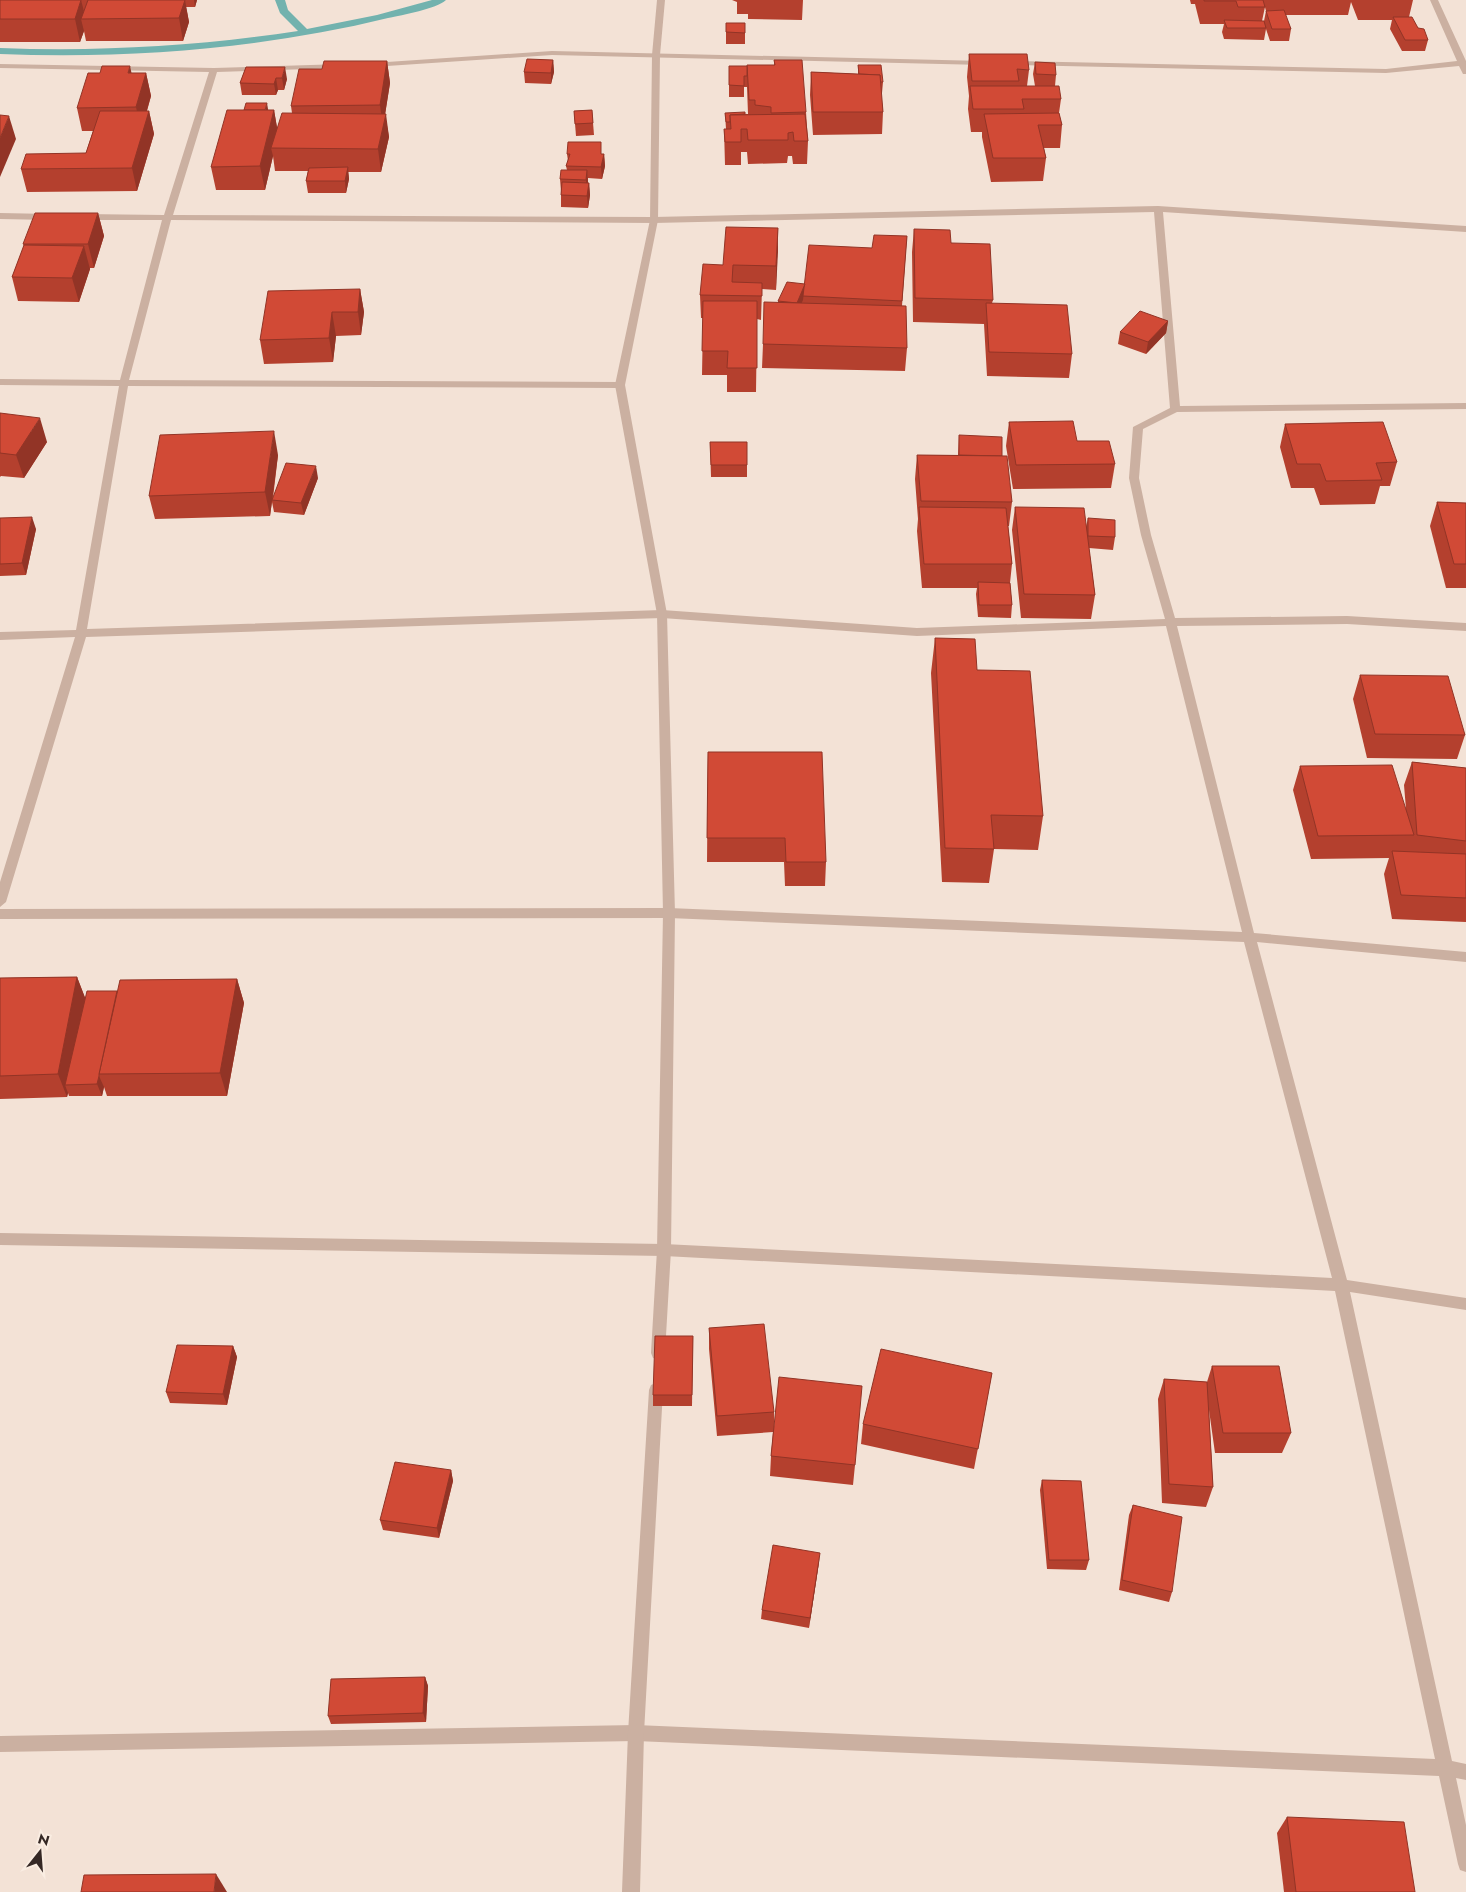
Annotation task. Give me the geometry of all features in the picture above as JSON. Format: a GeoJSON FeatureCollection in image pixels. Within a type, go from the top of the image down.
{"type":"FeatureCollection","features":[{"type":"Feature","properties":{"kind":"street"},"geometry":{"type":"LineString","coordinates":[[632,1892],[636,1733],[664,1250],[669,913],[662,614],[620,385],[654,220],[656,55],[661,0]]}},
{"type":"Feature","properties":{"kind":"street"},"geometry":{"type":"LineString","coordinates":[[1434,0],[1464,63],[1466,72]]}},
{"type":"Feature","properties":{"kind":"street"},"geometry":{"type":"LineString","coordinates":[[360,65],[552,52],[994,63]]}},
{"type":"Feature","properties":{"kind":"street"},"geometry":{"type":"LineString","coordinates":[[1004,63],[1386,71],[1464,63]]}},
{"type":"Feature","properties":{"kind":"street"},"geometry":{"type":"LineString","coordinates":[[0,66],[214,70],[350,66]]}},
{"type":"Feature","properties":{"kind":"street"},"geometry":{"type":"LineString","coordinates":[[0,902],[80,634],[124,382],[167,218],[214,70]]}},
{"type":"Feature","properties":{"kind":"street"},"geometry":{"type":"LineString","coordinates":[[1158,209],[1175,409]]}},
{"type":"Feature","properties":{"kind":"street"},"geometry":{"type":"LineString","coordinates":[[0,216],[654,220],[1158,209],[1466,229]]}},
{"type":"Feature","properties":{"kind":"street"},"geometry":{"type":"LineString","coordinates":[[0,382],[620,385]]}},
{"type":"Feature","properties":{"kind":"street"},"geometry":{"type":"LineString","coordinates":[[1466,406],[1175,409],[1138,427],[1134,478],[1146,535],[1171,622],[1249,937],[1341,1285],[1466,1864]]}},
{"type":"Feature","properties":{"kind":"street"},"geometry":{"type":"LineString","coordinates":[[0,636],[662,614],[917,632],[1171,622],[1347,620],[1466,627]]}},
{"type":"Feature","properties":{"kind":"street"},"geometry":{"type":"LineString","coordinates":[[0,914],[669,913],[1249,937],[1466,957]]}},
{"type":"Feature","properties":{"kind":"street"},"geometry":{"type":"LineString","coordinates":[[0,1239],[664,1250],[1341,1285],[1466,1304]]}},
{"type":"Feature","properties":{"kind":"street"},"geometry":{"type":"LineString","coordinates":[[0,1744],[636,1733],[1446,1768],[1466,1772]]}},
{"type":"Feature","properties":{"kind":"building"},"geometry":{"type":"Polygon","coordinates":[[[0,0],[81,0],[75,19],[0,19],[0,0]]]}},
{"type":"Feature","properties":{"kind":"building"},"geometry":{"type":"Polygon","coordinates":[[[88,0],[185,0],[179,18],[81,19],[88,0]]]}},
{"type":"Feature","properties":{"kind":"building"},"geometry":{"type":"Polygon","coordinates":[[[1204,0],[1263,0],[1265,7],[1238,7],[1236,1],[1204,0]]]}},
{"type":"Feature","properties":{"kind":"building"},"geometry":{"type":"Polygon","coordinates":[[[1284,10],[1291,29],[1272,29],[1266,11],[1284,10]]]}},
{"type":"Feature","properties":{"kind":"building"},"geometry":{"type":"Polygon","coordinates":[[[1393,17],[1412,17],[1418,28],[1424,29],[1428,40],[1405,40],[1393,17]]]}},
{"type":"Feature","properties":{"kind":"building"},"geometry":{"type":"Polygon","coordinates":[[[1224,20],[1264,21],[1266,28],[1227,28],[1224,20]]]}},
{"type":"Feature","properties":{"kind":"building"},"geometry":{"type":"Polygon","coordinates":[[[726,23],[745,23],[745,33],[726,32],[726,23]]]}},
{"type":"Feature","properties":{"kind":"building"},"geometry":{"type":"Polygon","coordinates":[[[969,54],[1027,54],[1029,70],[1017,69],[1019,81],[972,81],[969,54]]]}},
{"type":"Feature","properties":{"kind":"building"},"geometry":{"type":"Polygon","coordinates":[[[527,59],[553,60],[551,73],[524,72],[527,59]]]}},
{"type":"Feature","properties":{"kind":"building"},"geometry":{"type":"Polygon","coordinates":[[[774,60],[802,60],[806,112],[771,113],[771,107],[755,105],[755,100],[749,100],[747,65],[775,65],[774,60]]]}},
{"type":"Feature","properties":{"kind":"building"},"geometry":{"type":"Polygon","coordinates":[[[324,61],[387,61],[380,105],[291,106],[299,69],[322,69],[324,61]]]}},
{"type":"Feature","properties":{"kind":"building"},"geometry":{"type":"Polygon","coordinates":[[[1035,62],[1055,63],[1056,75],[1036,74],[1035,62]]]}},
{"type":"Feature","properties":{"kind":"building"},"geometry":{"type":"Polygon","coordinates":[[[858,65],[881,65],[883,82],[880,82],[880,75],[859,74],[858,65]]]}},
{"type":"Feature","properties":{"kind":"building"},"geometry":{"type":"Polygon","coordinates":[[[102,66],[130,66],[128,73],[146,73],[136,107],[77,108],[88,73],[100,73],[102,66]]]}},
{"type":"Feature","properties":{"kind":"building"},"geometry":{"type":"Polygon","coordinates":[[[729,66],[747,66],[744,86],[729,85],[729,66]]]}},
{"type":"Feature","properties":{"kind":"building"},"geometry":{"type":"Polygon","coordinates":[[[246,67],[285,67],[282,78],[276,78],[274,84],[240,83],[246,67]]]}},
{"type":"Feature","properties":{"kind":"building"},"geometry":{"type":"Polygon","coordinates":[[[811,72],[880,75],[883,112],[813,112],[811,72]]]}},
{"type":"Feature","properties":{"kind":"building"},"geometry":{"type":"Polygon","coordinates":[[[970,86],[1059,86],[1061,99],[1022,99],[1024,109],[973,109],[970,86]]]}},
{"type":"Feature","properties":{"kind":"building"},"geometry":{"type":"Polygon","coordinates":[[[246,103],[267,103],[265,110],[244,110],[246,103]]]}},
{"type":"Feature","properties":{"kind":"building"},"geometry":{"type":"Polygon","coordinates":[[[227,110],[274,110],[260,166],[211,167],[227,110]]]}},
{"type":"Feature","properties":{"kind":"building"},"geometry":{"type":"Polygon","coordinates":[[[592,110],[593,123],[575,124],[574,111],[592,110]]]}},
{"type":"Feature","properties":{"kind":"building"},"geometry":{"type":"Polygon","coordinates":[[[100,111],[149,111],[132,168],[21,169],[26,154],[86,153],[100,111]]]}},
{"type":"Feature","properties":{"kind":"building"},"geometry":{"type":"Polygon","coordinates":[[[745,112],[745,114],[730,115],[730,122],[726,122],[725,113],[745,112]]]}},
{"type":"Feature","properties":{"kind":"building"},"geometry":{"type":"Polygon","coordinates":[[[282,113],[386,114],[378,149],[271,148],[282,113]]]}},
{"type":"Feature","properties":{"kind":"building"},"geometry":{"type":"Polygon","coordinates":[[[1059,113],[1062,125],[1038,125],[1046,158],[993,158],[984,114],[1059,113]]]}},
{"type":"Feature","properties":{"kind":"building"},"geometry":{"type":"Polygon","coordinates":[[[805,114],[808,141],[794,141],[793,132],[788,133],[788,140],[748,140],[747,129],[741,129],[741,142],[725,142],[724,129],[731,129],[730,115],[805,114]]]}},
{"type":"Feature","properties":{"kind":"building"},"geometry":{"type":"Polygon","coordinates":[[[0,115],[9,116],[0,138],[0,115]]]}},
{"type":"Feature","properties":{"kind":"building"},"geometry":{"type":"Polygon","coordinates":[[[568,142],[601,142],[601,154],[604,154],[601,167],[566,166],[570,154],[567,154],[568,142]]]}},
{"type":"Feature","properties":{"kind":"building"},"geometry":{"type":"Polygon","coordinates":[[[348,167],[345,181],[306,181],[309,168],[348,167]]]}},
{"type":"Feature","properties":{"kind":"building"},"geometry":{"type":"Polygon","coordinates":[[[561,170],[587,170],[586,180],[560,179],[561,170]]]}},
{"type":"Feature","properties":{"kind":"building"},"geometry":{"type":"Polygon","coordinates":[[[562,182],[589,183],[587,196],[561,195],[562,182]]]}},
{"type":"Feature","properties":{"kind":"building"},"geometry":{"type":"Polygon","coordinates":[[[35,213],[98,213],[88,244],[23,244],[35,213]]]}},
{"type":"Feature","properties":{"kind":"building"},"geometry":{"type":"Polygon","coordinates":[[[726,227],[778,228],[776,266],[733,265],[732,282],[762,283],[762,296],[700,295],[703,264],[723,265],[726,227]]]}},
{"type":"Feature","properties":{"kind":"building"},"geometry":{"type":"Polygon","coordinates":[[[914,229],[950,230],[951,243],[990,244],[993,300],[915,298],[914,229]]]}},
{"type":"Feature","properties":{"kind":"building"},"geometry":{"type":"Polygon","coordinates":[[[874,235],[907,236],[902,301],[803,296],[809,245],[872,248],[874,235]]]}},
{"type":"Feature","properties":{"kind":"building"},"geometry":{"type":"Polygon","coordinates":[[[24,245],[84,246],[72,278],[12,277],[24,245]]]}},
{"type":"Feature","properties":{"kind":"building"},"geometry":{"type":"Polygon","coordinates":[[[787,282],[805,284],[797,303],[778,301],[787,282]]]}},
{"type":"Feature","properties":{"kind":"building"},"geometry":{"type":"Polygon","coordinates":[[[360,289],[358,312],[332,312],[329,338],[260,340],[268,291],[360,289]]]}},
{"type":"Feature","properties":{"kind":"building"},"geometry":{"type":"Polygon","coordinates":[[[703,301],[757,301],[757,368],[727,368],[728,351],[702,351],[703,301]]]}},
{"type":"Feature","properties":{"kind":"building"},"geometry":{"type":"Polygon","coordinates":[[[764,302],[906,306],[907,348],[763,344],[764,302]]]}},
{"type":"Feature","properties":{"kind":"building"},"geometry":{"type":"Polygon","coordinates":[[[986,303],[1067,305],[1072,354],[989,352],[986,303]]]}},
{"type":"Feature","properties":{"kind":"building"},"geometry":{"type":"Polygon","coordinates":[[[1140,311],[1168,321],[1148,342],[1120,332],[1140,311]]]}},
{"type":"Feature","properties":{"kind":"building"},"geometry":{"type":"Polygon","coordinates":[[[0,413],[40,418],[16,455],[0,453],[0,413]]]}},
{"type":"Feature","properties":{"kind":"building"},"geometry":{"type":"Polygon","coordinates":[[[1073,421],[1077,441],[1109,441],[1115,464],[1016,465],[1009,422],[1073,421]]]}},
{"type":"Feature","properties":{"kind":"building"},"geometry":{"type":"Polygon","coordinates":[[[1383,422],[1397,462],[1376,463],[1382,480],[1326,481],[1320,464],[1297,464],[1285,424],[1383,422]]]}},
{"type":"Feature","properties":{"kind":"building"},"geometry":{"type":"Polygon","coordinates":[[[274,431],[265,492],[149,496],[160,435],[274,431]]]}},
{"type":"Feature","properties":{"kind":"building"},"geometry":{"type":"Polygon","coordinates":[[[959,435],[1002,437],[1002,456],[959,455],[959,435]]]}},
{"type":"Feature","properties":{"kind":"building"},"geometry":{"type":"Polygon","coordinates":[[[710,442],[747,442],[747,465],[711,465],[710,442]]]}},
{"type":"Feature","properties":{"kind":"building"},"geometry":{"type":"Polygon","coordinates":[[[917,455],[1007,456],[1012,502],[921,501],[917,455]]]}},
{"type":"Feature","properties":{"kind":"building"},"geometry":{"type":"Polygon","coordinates":[[[286,463],[316,466],[301,503],[272,500],[286,463]]]}},
{"type":"Feature","properties":{"kind":"building"},"geometry":{"type":"Polygon","coordinates":[[[1437,502],[1466,503],[1466,564],[1454,564],[1437,502]]]}},
{"type":"Feature","properties":{"kind":"building"},"geometry":{"type":"Polygon","coordinates":[[[919,507],[1006,508],[1012,564],[924,564],[919,507]]]}},
{"type":"Feature","properties":{"kind":"building"},"geometry":{"type":"Polygon","coordinates":[[[1015,507],[1084,508],[1095,595],[1024,594],[1015,507]]]}},
{"type":"Feature","properties":{"kind":"building"},"geometry":{"type":"Polygon","coordinates":[[[32,517],[22,563],[0,564],[0,518],[32,517]]]}},
{"type":"Feature","properties":{"kind":"building"},"geometry":{"type":"Polygon","coordinates":[[[1088,518],[1115,520],[1115,537],[1088,536],[1088,518]]]}},
{"type":"Feature","properties":{"kind":"building"},"geometry":{"type":"Polygon","coordinates":[[[978,582],[1010,583],[1012,605],[979,605],[978,582]]]}},
{"type":"Feature","properties":{"kind":"building"},"geometry":{"type":"Polygon","coordinates":[[[935,638],[975,639],[977,670],[1030,671],[1043,816],[991,815],[994,849],[945,848],[935,638]]]}},
{"type":"Feature","properties":{"kind":"building"},"geometry":{"type":"Polygon","coordinates":[[[1360,675],[1448,676],[1465,735],[1375,734],[1360,675]]]}},
{"type":"Feature","properties":{"kind":"building"},"geometry":{"type":"Polygon","coordinates":[[[708,752],[822,752],[826,862],[786,862],[785,838],[707,838],[708,752]]]}},
{"type":"Feature","properties":{"kind":"building"},"geometry":{"type":"Polygon","coordinates":[[[1412,762],[1466,768],[1466,841],[1417,835],[1412,762]]]}},
{"type":"Feature","properties":{"kind":"building"},"geometry":{"type":"Polygon","coordinates":[[[1392,765],[1414,835],[1318,836],[1300,766],[1392,765]]]}},
{"type":"Feature","properties":{"kind":"building"},"geometry":{"type":"Polygon","coordinates":[[[1392,851],[1466,854],[1466,898],[1401,895],[1392,851]]]}},
{"type":"Feature","properties":{"kind":"building"},"geometry":{"type":"Polygon","coordinates":[[[77,977],[58,1074],[0,1076],[0,978],[77,977]]]}},
{"type":"Feature","properties":{"kind":"building"},"geometry":{"type":"Polygon","coordinates":[[[237,979],[220,1073],[99,1074],[120,980],[237,979]]]}},
{"type":"Feature","properties":{"kind":"building"},"geometry":{"type":"Polygon","coordinates":[[[87,991],[117,991],[99,1076],[97,1084],[65,1085],[87,991]]]}},
{"type":"Feature","properties":{"kind":"building"},"geometry":{"type":"Polygon","coordinates":[[[764,1324],[774,1412],[717,1416],[709,1328],[764,1324]]]}},
{"type":"Feature","properties":{"kind":"building"},"geometry":{"type":"Polygon","coordinates":[[[655,1336],[693,1336],[692,1395],[653,1395],[655,1336]]]}},
{"type":"Feature","properties":{"kind":"building"},"geometry":{"type":"Polygon","coordinates":[[[177,1345],[233,1346],[223,1394],[166,1392],[177,1345]]]}},
{"type":"Feature","properties":{"kind":"building"},"geometry":{"type":"Polygon","coordinates":[[[881,1349],[992,1373],[978,1449],[863,1424],[881,1349]]]}},
{"type":"Feature","properties":{"kind":"building"},"geometry":{"type":"Polygon","coordinates":[[[1212,1366],[1279,1366],[1291,1433],[1223,1433],[1212,1366]]]}},
{"type":"Feature","properties":{"kind":"building"},"geometry":{"type":"Polygon","coordinates":[[[779,1377],[862,1386],[855,1465],[771,1456],[779,1377]]]}},
{"type":"Feature","properties":{"kind":"building"},"geometry":{"type":"Polygon","coordinates":[[[1164,1379],[1207,1382],[1213,1487],[1169,1484],[1164,1379]]]}},
{"type":"Feature","properties":{"kind":"building"},"geometry":{"type":"Polygon","coordinates":[[[395,1462],[451,1470],[437,1528],[380,1520],[395,1462]]]}},
{"type":"Feature","properties":{"kind":"building"},"geometry":{"type":"Polygon","coordinates":[[[1042,1480],[1081,1481],[1089,1560],[1049,1560],[1042,1480]]]}},
{"type":"Feature","properties":{"kind":"building"},"geometry":{"type":"Polygon","coordinates":[[[1133,1505],[1182,1517],[1172,1592],[1122,1580],[1133,1505]]]}},
{"type":"Feature","properties":{"kind":"building"},"geometry":{"type":"Polygon","coordinates":[[[773,1545],[820,1553],[810,1618],[762,1610],[773,1545]]]}},
{"type":"Feature","properties":{"kind":"building"},"geometry":{"type":"Polygon","coordinates":[[[425,1677],[423,1713],[328,1716],[331,1679],[425,1677]]]}},
{"type":"Feature","properties":{"kind":"building"},"geometry":{"type":"Polygon","coordinates":[[[1287,1817],[1404,1822],[1415,1892],[1296,1892],[1287,1817]]]}},
{"type":"Feature","properties":{"kind":"building"},"geometry":{"type":"Polygon","coordinates":[[[216,1874],[214,1892],[81,1892],[84,1875],[216,1874]]]}},
{"type":"Feature","properties":{"kind":"waterway"},"geometry":{"type":"LineString","coordinates":[[280,0],[283,11],[305,32]]}},
{"type":"Feature","properties":{"kind":"waterway"},"geometry":{"type":"LineString","coordinates":[[0,51],[39,53],[118,52],[235,43],[361,22],[441,0]]}}]}
